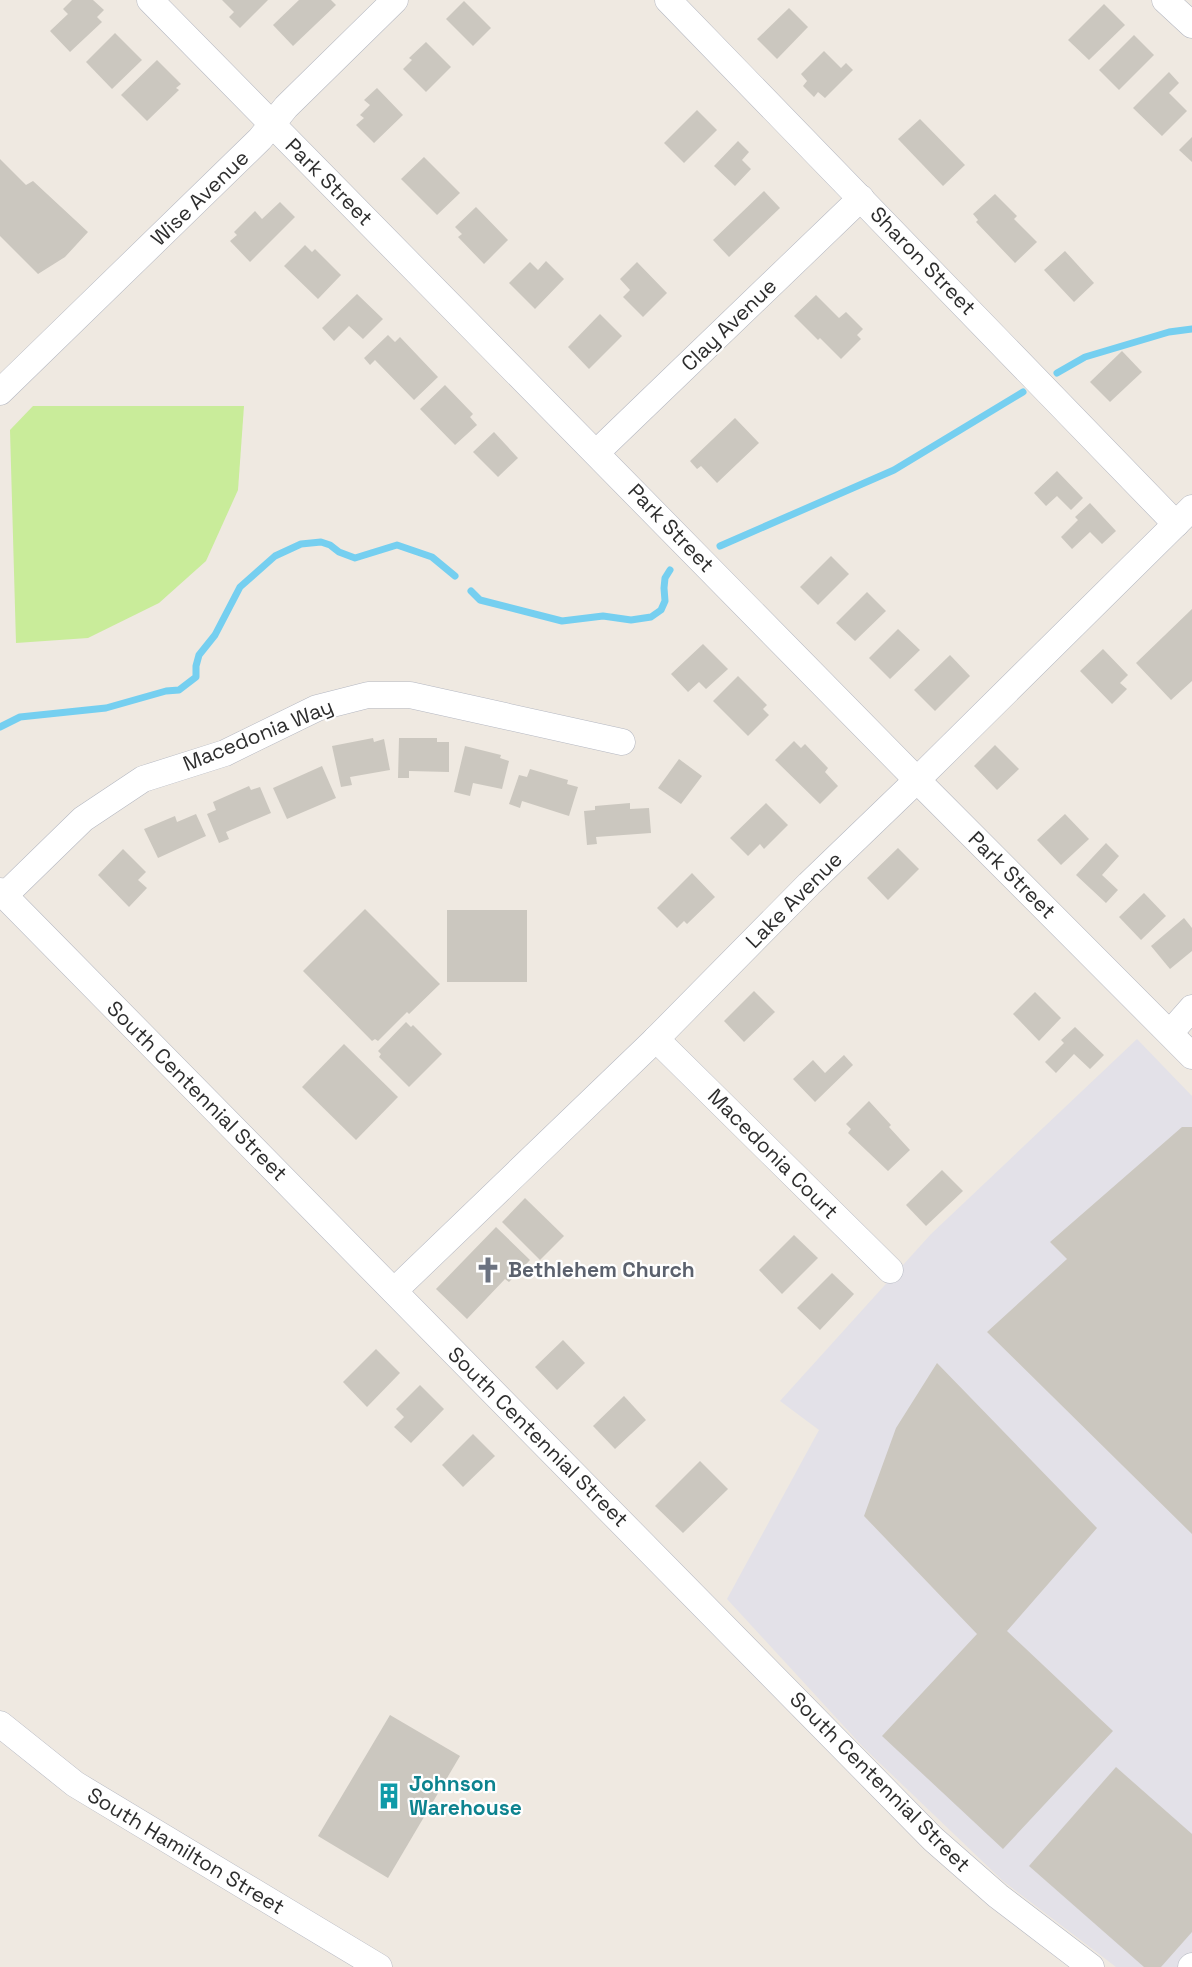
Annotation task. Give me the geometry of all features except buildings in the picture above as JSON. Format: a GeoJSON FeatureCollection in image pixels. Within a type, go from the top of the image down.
{"type":"FeatureCollection","features":[{"type":"Feature","properties":{"kind":"street","name":"Park Street"},"geometry":{"type":"LineString","coordinates":[[150,0],[597,452],[917,780],[1192,1056]]}},
{"type":"Feature","properties":{"kind":"street","name":"Wise Avenue"},"geometry":{"type":"LineString","coordinates":[[3,382],[260,139],[286,106],[395,0]]}},
{"type":"Feature","properties":{"kind":"street","name":"Sharon Street"},"geometry":{"type":"LineString","coordinates":[[668,0],[861,198],[1184,516]]}},
{"type":"Feature","properties":{"kind":"street"},"geometry":{"type":"LineString","coordinates":[[1165,0],[1192,25]]}},
{"type":"Feature","properties":{"kind":"street","name":"Clay Avenue"},"geometry":{"type":"LineString","coordinates":[[597,452],[861,198]]}},
{"type":"Feature","properties":{"kind":"street","name":"Lake Avenue"},"geometry":{"type":"LineString","coordinates":[[394,1291],[656,1039],[809,884],[1184,516]]}},
{"type":"Feature","properties":{"kind":"street","name":"Macedonia Way"},"geometry":{"type":"LineString","coordinates":[[2,893],[83,819],[143,779],[225,753],[317,708],[368,695],[410,695],[622,742]]}},
{"type":"Feature","properties":{"kind":"street","name":"South Centennial Street"},"geometry":{"type":"LineString","coordinates":[[2,893],[933,1839],[998,1896],[1091,1967]]}},
{"type":"Feature","properties":{"kind":"street"},"geometry":{"type":"LineString","coordinates":[[1170,1034],[1192,1008]]}},
{"type":"Feature","properties":{"kind":"street","name":"Macedonia Court"},"geometry":{"type":"LineString","coordinates":[[656,1039],[890,1270]]}},
{"type":"Feature","properties":{"kind":"street","name":"South Hamilton Street"},"geometry":{"type":"LineString","coordinates":[[0,1724],[75,1784],[379,1967]]}},
{"type":"Feature","properties":{"kind":"shaded area"},"geometry":{"type":"Polygon","coordinates":[[[1137,1039],[1192,1096],[1192,1967],[1116,1967],[1003,1881],[863,1747],[727,1599],[819,1430],[780,1401],[931,1234],[1137,1039]]]}},
{"type":"Feature","properties":{"kind":"green space"},"geometry":{"type":"Polygon","coordinates":[[[33,406],[244,406],[238,490],[206,561],[159,603],[88,638],[16,643],[10,430],[33,406]]]}},
{"type":"Feature","properties":{"kind":"waterway"},"geometry":{"type":"LineString","coordinates":[[1057,373],[1085,357],[1169,332],[1192,329]]}},
{"type":"Feature","properties":{"kind":"waterway"},"geometry":{"type":"LineString","coordinates":[[720,546],[894,470],[1023,392]]}},
{"type":"Feature","properties":{"kind":"waterway"},"geometry":{"type":"LineString","coordinates":[[0,727],[20,717],[106,708],[166,691],[179,690],[196,677],[199,655],[215,635],[240,587],[275,556],[301,544],[321,542],[355,558],[397,545],[432,557],[455,576]]}},
{"type":"Feature","properties":{"kind":"waterway"},"geometry":{"type":"LineString","coordinates":[[471,591],[480,600],[562,621],[603,616],[631,620],[651,617],[661,610],[665,601],[665,578],[670,570]]}},
{"type":"Feature","properties":{"kind":"place","name":"Bethlehem Church"},"geometry":{"type":"Point","coordinates":[488,1270]}},
{"type":"Feature","properties":{"kind":"place","name":"Johnson Warehouse"},"geometry":{"type":"Point","coordinates":[389,1796]}}]}
